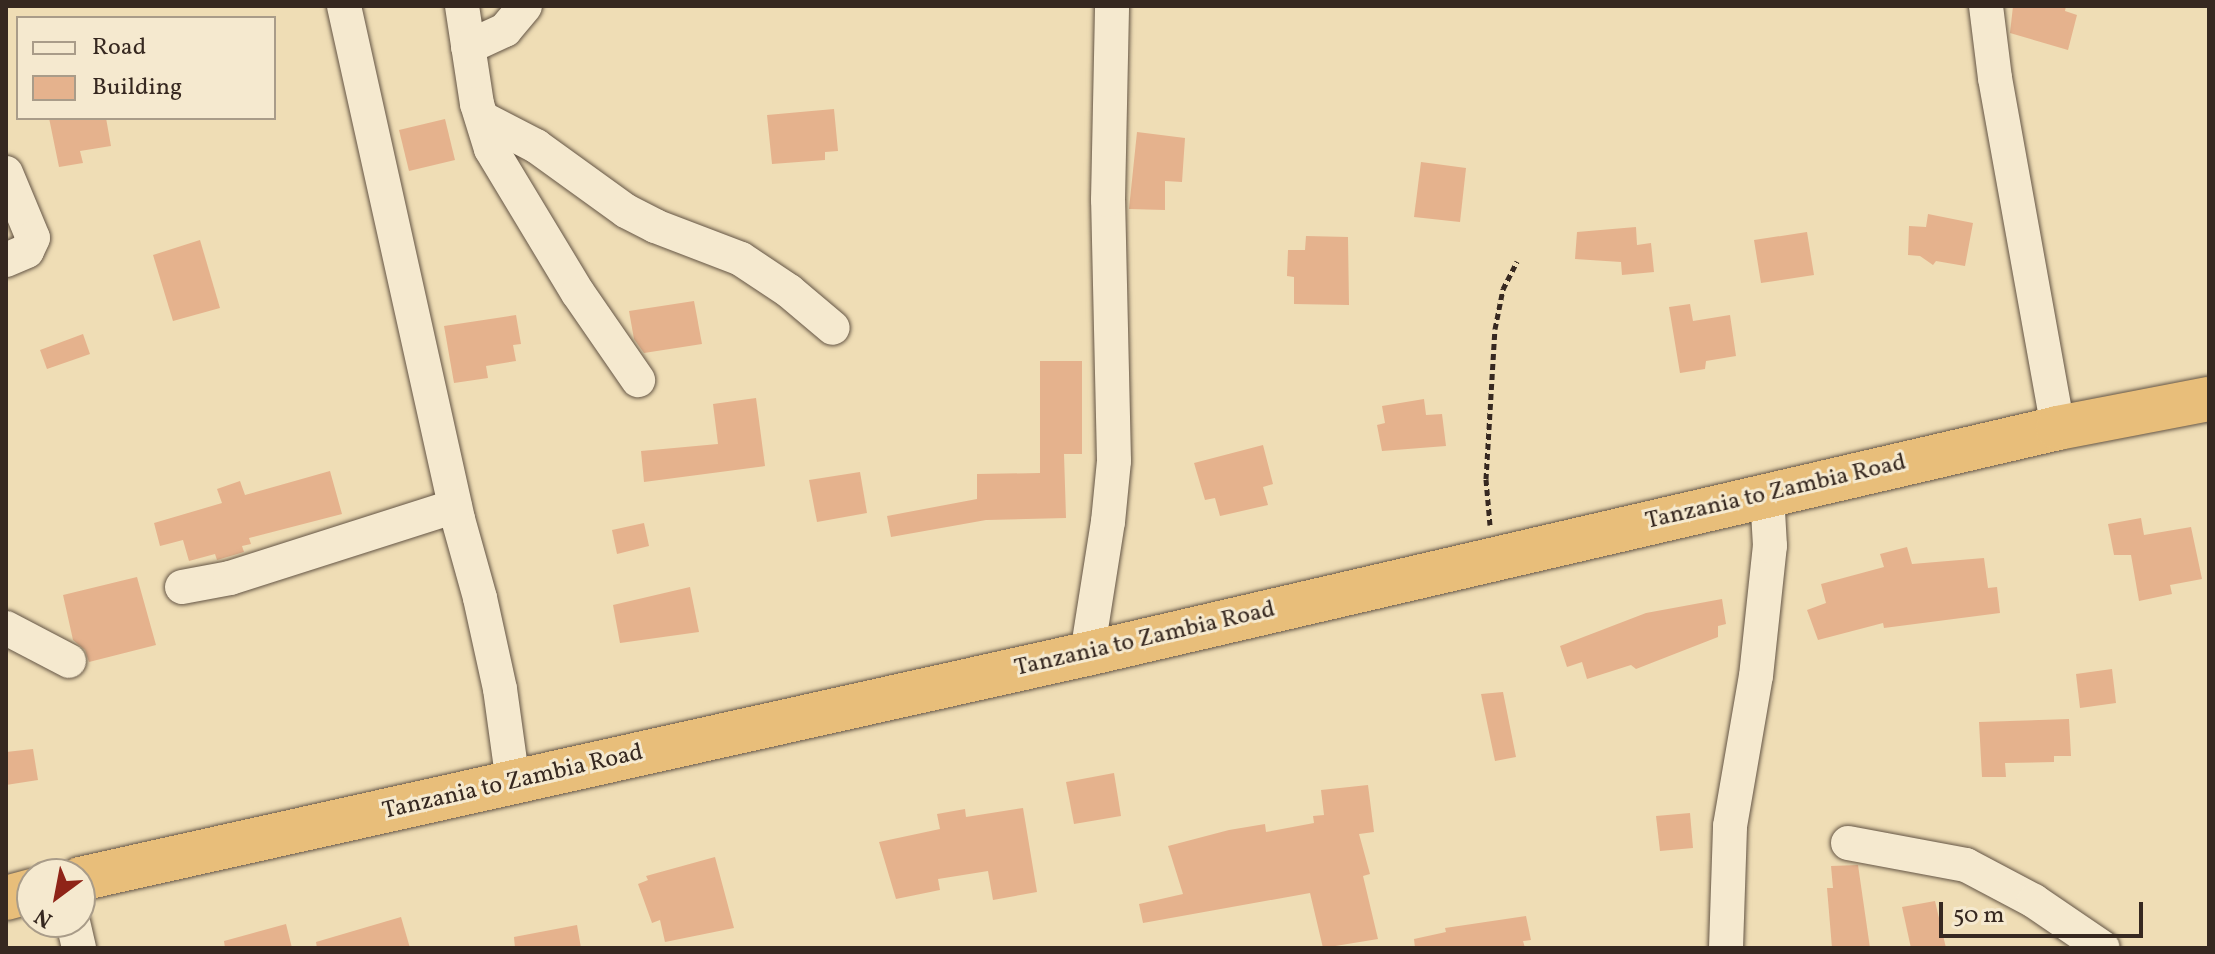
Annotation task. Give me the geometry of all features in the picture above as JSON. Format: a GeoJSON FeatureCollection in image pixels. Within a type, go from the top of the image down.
{"type":"FeatureCollection","features":[{"type":"Feature","properties":{"kind":"highway","name":"Tanzania to Zambia Road"},"geometry":{"type":"LineString","coordinates":[[96,875],[1087,654],[2058,428],[2209,399]]}},
{"type":"Feature","properties":{"kind":"street"},"geometry":{"type":"LineString","coordinates":[[344,6],[455,506],[500,689],[513,783]]}},
{"type":"Feature","properties":{"kind":"street"},"geometry":{"type":"LineString","coordinates":[[462,6],[482,118],[491,149],[506,178],[638,380]]}},
{"type":"Feature","properties":{"kind":"street"},"geometry":{"type":"LineString","coordinates":[[468,47],[505,30],[525,6]]}},
{"type":"Feature","properties":{"kind":"street"},"geometry":{"type":"LineString","coordinates":[[1986,6],[1995,78],[2058,428]]}},
{"type":"Feature","properties":{"kind":"street"},"geometry":{"type":"LineString","coordinates":[[1087,654],[1108,522],[1114,461],[1108,200],[1117,10]]}},
{"type":"Feature","properties":{"kind":"street"},"geometry":{"type":"LineString","coordinates":[[482,118],[536,146],[626,211],[655,226],[741,259],[789,291],[833,328]]}},
{"type":"Feature","properties":{"kind":"street"},"geometry":{"type":"LineString","coordinates":[[6,173],[33,238],[27,251],[6,260]]}},
{"type":"Feature","properties":{"kind":"street"},"geometry":{"type":"LineString","coordinates":[[1726,948],[1730,826],[1756,676],[1770,546],[1767,494]]}},
{"type":"Feature","properties":{"kind":"street"},"geometry":{"type":"LineString","coordinates":[[182,587],[230,578],[455,506]]}},
{"type":"Feature","properties":{"kind":"street"},"geometry":{"type":"LineString","coordinates":[[6,628],[69,661]]}},
{"type":"Feature","properties":{"kind":"street"},"geometry":{"type":"LineString","coordinates":[[1848,843],[1966,865],[2034,901],[2103,948]]}},
{"type":"Feature","properties":{"kind":"path"},"geometry":{"type":"LineString","coordinates":[[1493,558],[1486,479],[1495,329],[1503,289],[1517,261]]}},
{"type":"Feature","properties":{"kind":"building"},"geometry":{"type":"Polygon","coordinates":[[[2013,6],[2066,6],[2065,11],[2077,15],[2068,50],[2010,33],[2013,6]]]}},
{"type":"Feature","properties":{"kind":"building"},"geometry":{"type":"Polygon","coordinates":[[[834,109],[838,151],[825,152],[825,160],[772,164],[767,115],[834,109]]]}},
{"type":"Feature","properties":{"kind":"building"},"geometry":{"type":"Polygon","coordinates":[[[445,119],[455,160],[409,171],[399,130],[445,119]]]}},
{"type":"Feature","properties":{"kind":"building"},"geometry":{"type":"Polygon","coordinates":[[[49,120],[106,120],[111,146],[80,151],[83,163],[59,167],[49,120]]]}},
{"type":"Feature","properties":{"kind":"building"},"geometry":{"type":"Polygon","coordinates":[[[1137,132],[1185,138],[1182,182],[1165,181],[1165,210],[1129,209],[1137,132]]]}},
{"type":"Feature","properties":{"kind":"building"},"geometry":{"type":"Polygon","coordinates":[[[1421,162],[1466,168],[1460,222],[1414,217],[1421,162]]]}},
{"type":"Feature","properties":{"kind":"building"},"geometry":{"type":"Polygon","coordinates":[[[1928,214],[1973,223],[1965,266],[1936,261],[1933,265],[1920,256],[1908,255],[1909,226],[1926,227],[1928,214]]]}},
{"type":"Feature","properties":{"kind":"building"},"geometry":{"type":"Polygon","coordinates":[[[1636,227],[1637,245],[1651,243],[1654,272],[1622,275],[1621,262],[1575,259],[1577,232],[1636,227]]]}},
{"type":"Feature","properties":{"kind":"building"},"geometry":{"type":"Polygon","coordinates":[[[1807,232],[1814,275],[1761,283],[1754,240],[1807,232]]]}},
{"type":"Feature","properties":{"kind":"building"},"geometry":{"type":"Polygon","coordinates":[[[1306,236],[1348,237],[1349,305],[1294,304],[1294,277],[1287,276],[1288,250],[1305,250],[1306,236]]]}},
{"type":"Feature","properties":{"kind":"building"},"geometry":{"type":"Polygon","coordinates":[[[200,240],[220,308],[173,321],[153,255],[200,240]]]}},
{"type":"Feature","properties":{"kind":"building"},"geometry":{"type":"Polygon","coordinates":[[[694,301],[702,344],[644,353],[634,339],[629,311],[694,301]]]}},
{"type":"Feature","properties":{"kind":"building"},"geometry":{"type":"Polygon","coordinates":[[[1690,304],[1693,321],[1730,315],[1736,356],[1706,361],[1705,369],[1680,373],[1669,307],[1690,304]]]}},
{"type":"Feature","properties":{"kind":"building"},"geometry":{"type":"Polygon","coordinates":[[[516,315],[521,344],[513,345],[516,361],[486,366],[488,378],[454,383],[444,326],[516,315]]]}},
{"type":"Feature","properties":{"kind":"building"},"geometry":{"type":"Polygon","coordinates":[[[83,334],[90,354],[47,369],[40,350],[83,334]]]}},
{"type":"Feature","properties":{"kind":"building"},"geometry":{"type":"Polygon","coordinates":[[[1040,361],[1082,361],[1082,454],[1064,454],[1066,518],[986,520],[891,537],[887,516],[977,499],[977,474],[1040,473],[1040,361]]]}},
{"type":"Feature","properties":{"kind":"building"},"geometry":{"type":"Polygon","coordinates":[[[756,398],[765,466],[644,482],[641,451],[718,444],[713,404],[756,398]]]}},
{"type":"Feature","properties":{"kind":"building"},"geometry":{"type":"Polygon","coordinates":[[[1424,399],[1426,415],[1442,414],[1446,446],[1382,451],[1377,425],[1385,423],[1382,406],[1424,399]]]}},
{"type":"Feature","properties":{"kind":"building"},"geometry":{"type":"Polygon","coordinates":[[[1263,445],[1273,484],[1263,487],[1268,505],[1220,516],[1215,498],[1205,500],[1194,463],[1263,445]]]}},
{"type":"Feature","properties":{"kind":"building"},"geometry":{"type":"Polygon","coordinates":[[[330,471],[342,514],[249,538],[251,544],[242,546],[244,552],[217,560],[215,554],[189,561],[183,540],[160,546],[154,523],[222,503],[217,489],[240,481],[245,495],[330,471]]]}},
{"type":"Feature","properties":{"kind":"building"},"geometry":{"type":"Polygon","coordinates":[[[860,472],[867,513],[817,522],[809,480],[860,472]]]}},
{"type":"Feature","properties":{"kind":"building"},"geometry":{"type":"Polygon","coordinates":[[[2141,518],[2144,535],[2191,527],[2202,579],[2170,585],[2172,594],[2139,601],[2131,555],[2114,555],[2108,524],[2141,518]]]}},
{"type":"Feature","properties":{"kind":"building"},"geometry":{"type":"Polygon","coordinates":[[[644,523],[649,546],[617,554],[612,530],[644,523]]]}},
{"type":"Feature","properties":{"kind":"building"},"geometry":{"type":"Polygon","coordinates":[[[1907,547],[1912,564],[1984,558],[1988,588],[1997,587],[2000,613],[1884,628],[1883,623],[1818,640],[1807,610],[1826,603],[1821,584],[1884,567],[1880,554],[1907,547]]]}},
{"type":"Feature","properties":{"kind":"building"},"geometry":{"type":"Polygon","coordinates":[[[137,577],[156,645],[89,662],[85,650],[73,640],[63,595],[137,577]]]}},
{"type":"Feature","properties":{"kind":"building"},"geometry":{"type":"Polygon","coordinates":[[[690,587],[699,632],[620,643],[613,605],[690,587]]]}},
{"type":"Feature","properties":{"kind":"building"},"geometry":{"type":"Polygon","coordinates":[[[1722,599],[1726,624],[1718,626],[1718,637],[1636,669],[1631,665],[1587,679],[1582,662],[1567,667],[1560,646],[1646,613],[1722,599]]]}},
{"type":"Feature","properties":{"kind":"building"},"geometry":{"type":"Polygon","coordinates":[[[2112,669],[2116,703],[2080,708],[2076,674],[2112,669]]]}},
{"type":"Feature","properties":{"kind":"building"},"geometry":{"type":"Polygon","coordinates":[[[1503,692],[1516,757],[1495,761],[1481,694],[1503,692]]]}},
{"type":"Feature","properties":{"kind":"building"},"geometry":{"type":"Polygon","coordinates":[[[2069,719],[2071,756],[2054,756],[2054,762],[2005,763],[2006,777],[1982,777],[1979,722],[2069,719]]]}},
{"type":"Feature","properties":{"kind":"building"},"geometry":{"type":"Polygon","coordinates":[[[33,749],[38,780],[6,785],[6,752],[33,749]]]}},
{"type":"Feature","properties":{"kind":"building"},"geometry":{"type":"Polygon","coordinates":[[[1114,773],[1121,816],[1074,824],[1066,782],[1114,773]]]}},
{"type":"Feature","properties":{"kind":"building"},"geometry":{"type":"Polygon","coordinates":[[[1368,785],[1374,832],[1359,834],[1370,874],[1363,876],[1378,939],[1323,948],[1310,893],[1143,923],[1139,904],[1183,894],[1168,846],[1265,824],[1266,832],[1314,823],[1313,816],[1324,815],[1321,790],[1368,785]]]}},
{"type":"Feature","properties":{"kind":"building"},"geometry":{"type":"Polygon","coordinates":[[[1023,808],[1037,892],[993,900],[988,871],[938,879],[940,890],[896,899],[879,842],[940,829],[937,814],[965,809],[966,817],[1023,808]]]}},
{"type":"Feature","properties":{"kind":"building"},"geometry":{"type":"Polygon","coordinates":[[[1690,813],[1693,848],[1660,851],[1656,816],[1690,813]]]}},
{"type":"Feature","properties":{"kind":"building"},"geometry":{"type":"Polygon","coordinates":[[[715,857],[734,928],[665,942],[660,920],[652,923],[638,884],[648,880],[646,876],[715,857]]]}},
{"type":"Feature","properties":{"kind":"building"},"geometry":{"type":"Polygon","coordinates":[[[1858,865],[1870,948],[1832,948],[1827,888],[1833,888],[1831,866],[1858,865]]]}},
{"type":"Feature","properties":{"kind":"building"},"geometry":{"type":"Polygon","coordinates":[[[1935,901],[1946,948],[1911,948],[1902,907],[1935,901]]]}},
{"type":"Feature","properties":{"kind":"building"},"geometry":{"type":"Polygon","coordinates":[[[1526,916],[1531,940],[1523,941],[1525,948],[1415,948],[1414,939],[1446,932],[1445,928],[1526,916]]]}},
{"type":"Feature","properties":{"kind":"building"},"geometry":{"type":"Polygon","coordinates":[[[401,917],[410,948],[317,948],[316,942],[401,917]]]}},
{"type":"Feature","properties":{"kind":"building"},"geometry":{"type":"Polygon","coordinates":[[[286,924],[292,948],[225,948],[224,941],[286,924]]]}},
{"type":"Feature","properties":{"kind":"building"},"geometry":{"type":"Polygon","coordinates":[[[577,925],[581,948],[515,948],[514,937],[577,925]]]}}]}
